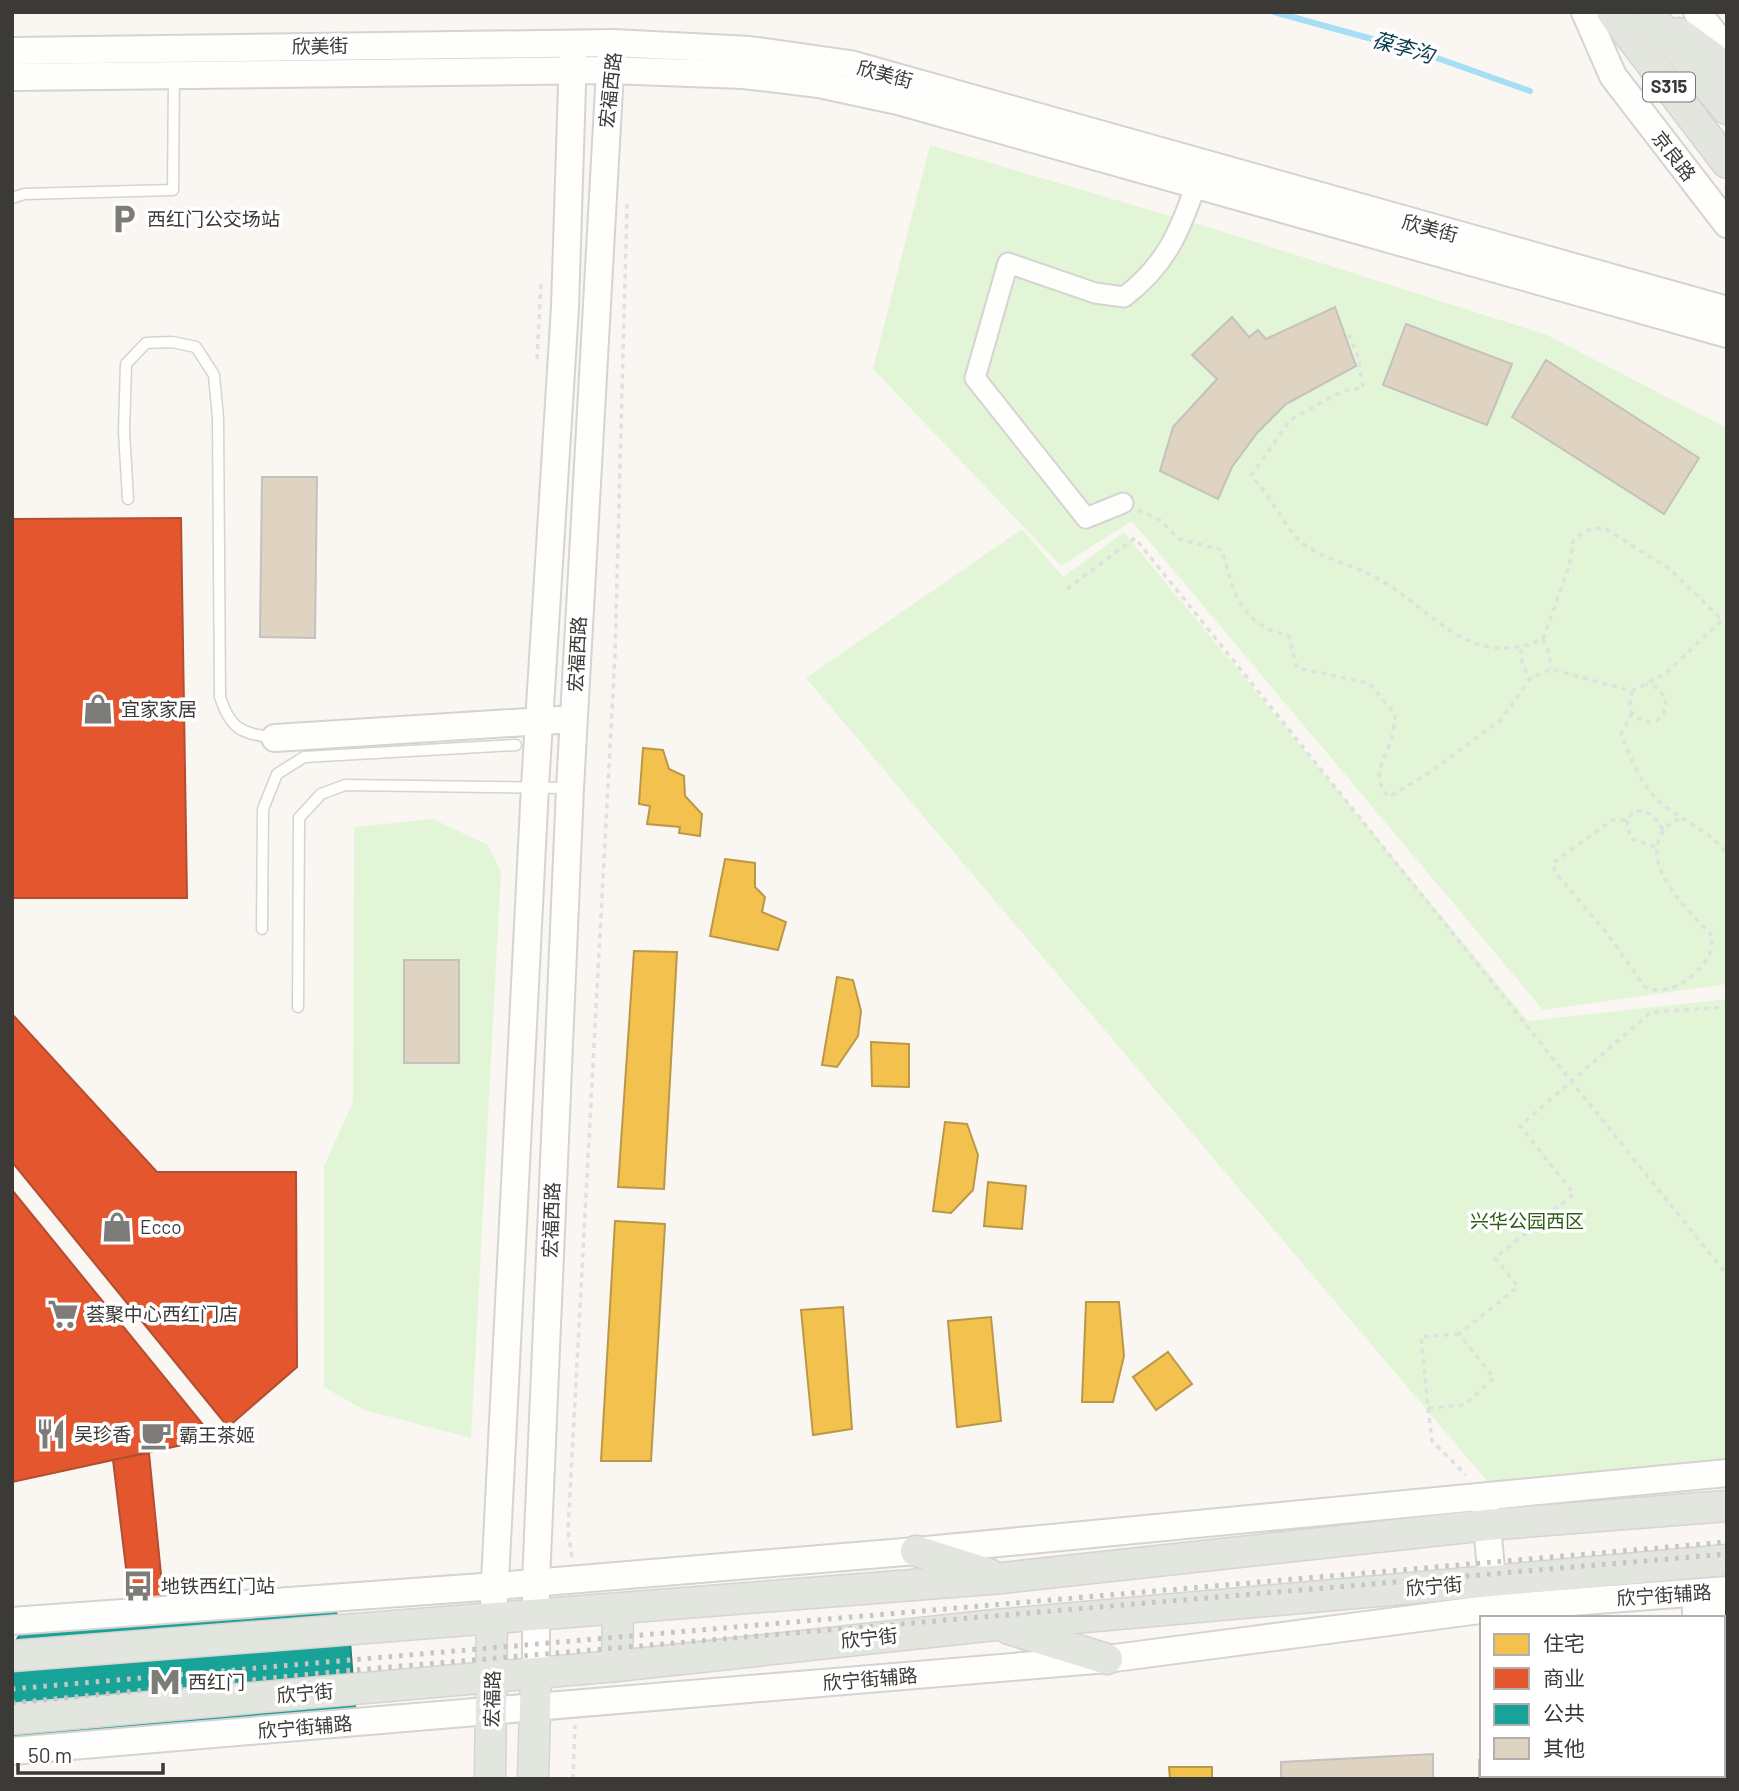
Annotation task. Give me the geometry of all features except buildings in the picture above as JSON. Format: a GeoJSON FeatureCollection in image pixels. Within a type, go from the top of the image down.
{"type":"FeatureCollection","features":[{"type":"Feature","properties":{"kind":"main road","name":"京良路"},"geometry":{"type":"LineString","coordinates":[[1612,12],[1727,163]]}},
{"type":"Feature","properties":{"kind":"main road"},"geometry":{"type":"LineString","coordinates":[[1649,12],[1727,68]]}},
{"type":"Feature","properties":{"kind":"main road","name":"S315"},"geometry":{"type":"LineString","coordinates":[[1649,12],[1727,109]]}},
{"type":"Feature","properties":{"kind":"main road"},"geometry":{"type":"LineString","coordinates":[[12,1656],[1002,1578],[1487,1525],[1727,1506]]}},
{"type":"Feature","properties":{"kind":"main road"},"geometry":{"type":"LineString","coordinates":[[916,1551],[1002,1578]]}},
{"type":"Feature","properties":{"kind":"main road","name":"欣宁街"},"geometry":{"type":"LineString","coordinates":[[12,1719],[617,1666],[995,1625],[1493,1595],[1727,1560]]}},
{"type":"Feature","properties":{"kind":"main road"},"geometry":{"type":"LineString","coordinates":[[617,1666],[618,1609]]}},
{"type":"Feature","properties":{"kind":"main road","name":"宏福路"},"geometry":{"type":"LineString","coordinates":[[490,1779],[492,1619]]}},
{"type":"Feature","properties":{"kind":"main road"},"geometry":{"type":"LineString","coordinates":[[995,1625],[1107,1659]]}},
{"type":"Feature","properties":{"kind":"main road"},"geometry":{"type":"LineString","coordinates":[[533,1779],[536,1673]]}},
{"type":"Feature","properties":{"kind":"street","name":"京良路"},"geometry":{"type":"LineString","coordinates":[[1585,12],[1613,76],[1727,224]]}},
{"type":"Feature","properties":{"kind":"street"},"geometry":{"type":"LineString","coordinates":[[1696,12],[1727,50]]}},
{"type":"Feature","properties":{"kind":"street","name":"欣美街"},"geometry":{"type":"LineString","coordinates":[[12,77],[174,62],[573,57],[613,43],[750,50],[850,64],[1727,310]]}},
{"type":"Feature","properties":{"kind":"street","name":"宏福西路"},"geometry":{"type":"LineString","coordinates":[[536,1673],[536,1582],[570,788],[609,70],[613,43]]}},
{"type":"Feature","properties":{"kind":"street","name":"欣美街"},"geometry":{"type":"LineString","coordinates":[[12,51],[174,62]]}},
{"type":"Feature","properties":{"kind":"street","name":"欣美街"},"geometry":{"type":"LineString","coordinates":[[573,57],[609,70],[743,75],[819,84],[898,101],[1727,334]]}},
{"type":"Feature","properties":{"kind":"street","name":"宏福西路"},"geometry":{"type":"LineString","coordinates":[[492,1619],[496,1586],[535,786],[563,334],[573,57]]}},
{"type":"Feature","properties":{"kind":"street"},"geometry":{"type":"LineString","coordinates":[[1123,503],[1086,518],[975,379],[1008,263],[1095,293],[1124,297],[1149,278],[1181,229],[1196,184]]}},
{"type":"Feature","properties":{"kind":"street"},"geometry":{"type":"LineString","coordinates":[[275,738],[574,720]]}},
{"type":"Feature","properties":{"kind":"street"},"geometry":{"type":"LineString","coordinates":[[12,1622],[916,1551],[1484,1494],[1727,1473]]}},
{"type":"Feature","properties":{"kind":"street"},"geometry":{"type":"LineString","coordinates":[[1484,1494],[1493,1595]]}},
{"type":"Feature","properties":{"kind":"street","name":"欣宁街辅路"},"geometry":{"type":"LineString","coordinates":[[12,1751],[1107,1659],[1493,1595],[1710,1598]]}},
{"type":"Feature","properties":{"kind":"street"},"geometry":{"type":"LineString","coordinates":[[1710,1598],[1720,1616]]}},
{"type":"Feature","properties":{"kind":"lane"},"geometry":{"type":"LineString","coordinates":[[12,198],[24,194],[173,190],[174,62]]}},
{"type":"Feature","properties":{"kind":"lane"},"geometry":{"type":"LineString","coordinates":[[128,499],[124,431],[126,363],[146,343],[172,342],[196,347],[214,375],[217,407],[220,697],[228,720],[249,734],[275,738]]}},
{"type":"Feature","properties":{"kind":"lane"},"geometry":{"type":"LineString","coordinates":[[262,929],[263,808],[277,774],[304,757],[516,745]]}},
{"type":"Feature","properties":{"kind":"lane"},"geometry":{"type":"LineString","coordinates":[[298,1007],[299,818],[321,794],[345,785],[570,788]]}},
{"type":"Feature","properties":{"kind":"path","name":"宏福西路"},"geometry":{"type":"LineString","coordinates":[[575,1579],[568,1531],[615,655],[627,196]]}},
{"type":"Feature","properties":{"kind":"path"},"geometry":{"type":"LineString","coordinates":[[1349,335],[1358,357],[1363,388],[1343,391],[1290,420],[1251,476],[1301,542],[1378,578],[1454,636],[1500,649],[1521,649],[1544,639]]}},
{"type":"Feature","properties":{"kind":"path"},"geometry":{"type":"LineString","coordinates":[[1123,503],[1160,520],[1180,539],[1222,550],[1234,595],[1264,630],[1289,636],[1297,668],[1369,683],[1395,714],[1392,737],[1379,768],[1382,790],[1389,797],[1427,774],[1500,720],[1530,679],[1551,669],[1632,691],[1665,674],[1723,620],[1670,569],[1604,528],[1586,530],[1573,541],[1569,566],[1544,639],[1551,669]]}},
{"type":"Feature","properties":{"kind":"path"},"geometry":{"type":"LineString","coordinates":[[1067,589],[1135,538],[1727,1275]]}},
{"type":"Feature","properties":{"kind":"path"},"geometry":{"type":"LineString","coordinates":[[1521,649],[1522,664],[1530,679]]}},
{"type":"Feature","properties":{"kind":"path"},"geometry":{"type":"LineString","coordinates":[[1632,691],[1629,709],[1632,713],[1646,723],[1657,721],[1664,712],[1666,697],[1654,686],[1644,685]]}},
{"type":"Feature","properties":{"kind":"path"},"geometry":{"type":"LineString","coordinates":[[1632,713],[1621,735],[1639,776],[1664,806],[1710,833],[1727,853]]}},
{"type":"Feature","properties":{"kind":"path"},"geometry":{"type":"LineString","coordinates":[[1655,847],[1630,838],[1627,820],[1634,811],[1645,810],[1654,816],[1663,830]]}},
{"type":"Feature","properties":{"kind":"path"},"geometry":{"type":"LineString","coordinates":[[1627,820],[1612,820],[1553,863],[1555,872],[1606,932],[1645,987],[1655,992],[1675,987],[1692,974],[1708,958],[1713,937],[1674,894],[1656,860],[1655,847],[1663,830],[1673,820],[1684,818]]}},
{"type":"Feature","properties":{"kind":"path"},"geometry":{"type":"LineString","coordinates":[[1484,1494],[1432,1441],[1421,1337],[1459,1334],[1518,1287],[1495,1258],[1574,1194],[1520,1126],[1651,1012],[1727,1006]]}},
{"type":"Feature","properties":{"kind":"path"},"geometry":{"type":"LineString","coordinates":[[1428,1408],[1464,1405],[1494,1378],[1459,1334]]}},
{"type":"Feature","properties":{"kind":"green space"},"geometry":{"type":"Polygon","coordinates":[[[930,145],[1221,231],[1547,335],[1727,428],[1727,984],[1543,1010],[1132,521],[1061,566],[873,369],[930,145]]]}},
{"type":"Feature","properties":{"kind":"green space","name":"兴华公园西区"},"geometry":{"type":"Polygon","coordinates":[[[1022,529],[1063,577],[1124,532],[1528,1021],[1727,999],[1727,1465],[1493,1488],[806,678],[1022,529]]]}},
{"type":"Feature","properties":{"kind":"green space"},"geometry":{"type":"Polygon","coordinates":[[[433,819],[488,845],[501,872],[471,1438],[364,1410],[324,1387],[324,1166],[353,1102],[354,827],[433,819]]]}},
{"type":"Feature","properties":{"kind":"waterway","name":"葆李沟"},"geometry":{"type":"LineString","coordinates":[[1274,12],[1423,53],[1530,91]]}},
{"type":"Feature","properties":{"kind":"railway"},"geometry":{"type":"LineString","coordinates":[[12,1689],[1727,1542]]}},
{"type":"Feature","properties":{"kind":"railway"},"geometry":{"type":"LineString","coordinates":[[12,1703],[355,1670],[1727,1554]]}},
{"type":"Feature","properties":{"kind":"place","name":"西红门公交场站"},"geometry":{"type":"Point","coordinates":[124,219]}},
{"type":"Feature","properties":{"kind":"place","name":"宜家家居"},"geometry":{"type":"Point","coordinates":[98,709]}},
{"type":"Feature","properties":{"kind":"place","name":"Ecco"},"geometry":{"type":"Point","coordinates":[117,1227]}},
{"type":"Feature","properties":{"kind":"place","name":"荟聚中心西红门店"},"geometry":{"type":"Point","coordinates":[63,1314]}},
{"type":"Feature","properties":{"kind":"place","name":"吴珍香"},"geometry":{"type":"Point","coordinates":[51,1434]}},
{"type":"Feature","properties":{"kind":"place","name":"霸王茶姬"},"geometry":{"type":"Point","coordinates":[156,1435]}},
{"type":"Feature","properties":{"kind":"place","name":"地铁西红门站"},"geometry":{"type":"Point","coordinates":[138,1586]}},
{"type":"Feature","properties":{"kind":"place","name":"西红门"},"geometry":{"type":"Point","coordinates":[165,1682]}}]}
